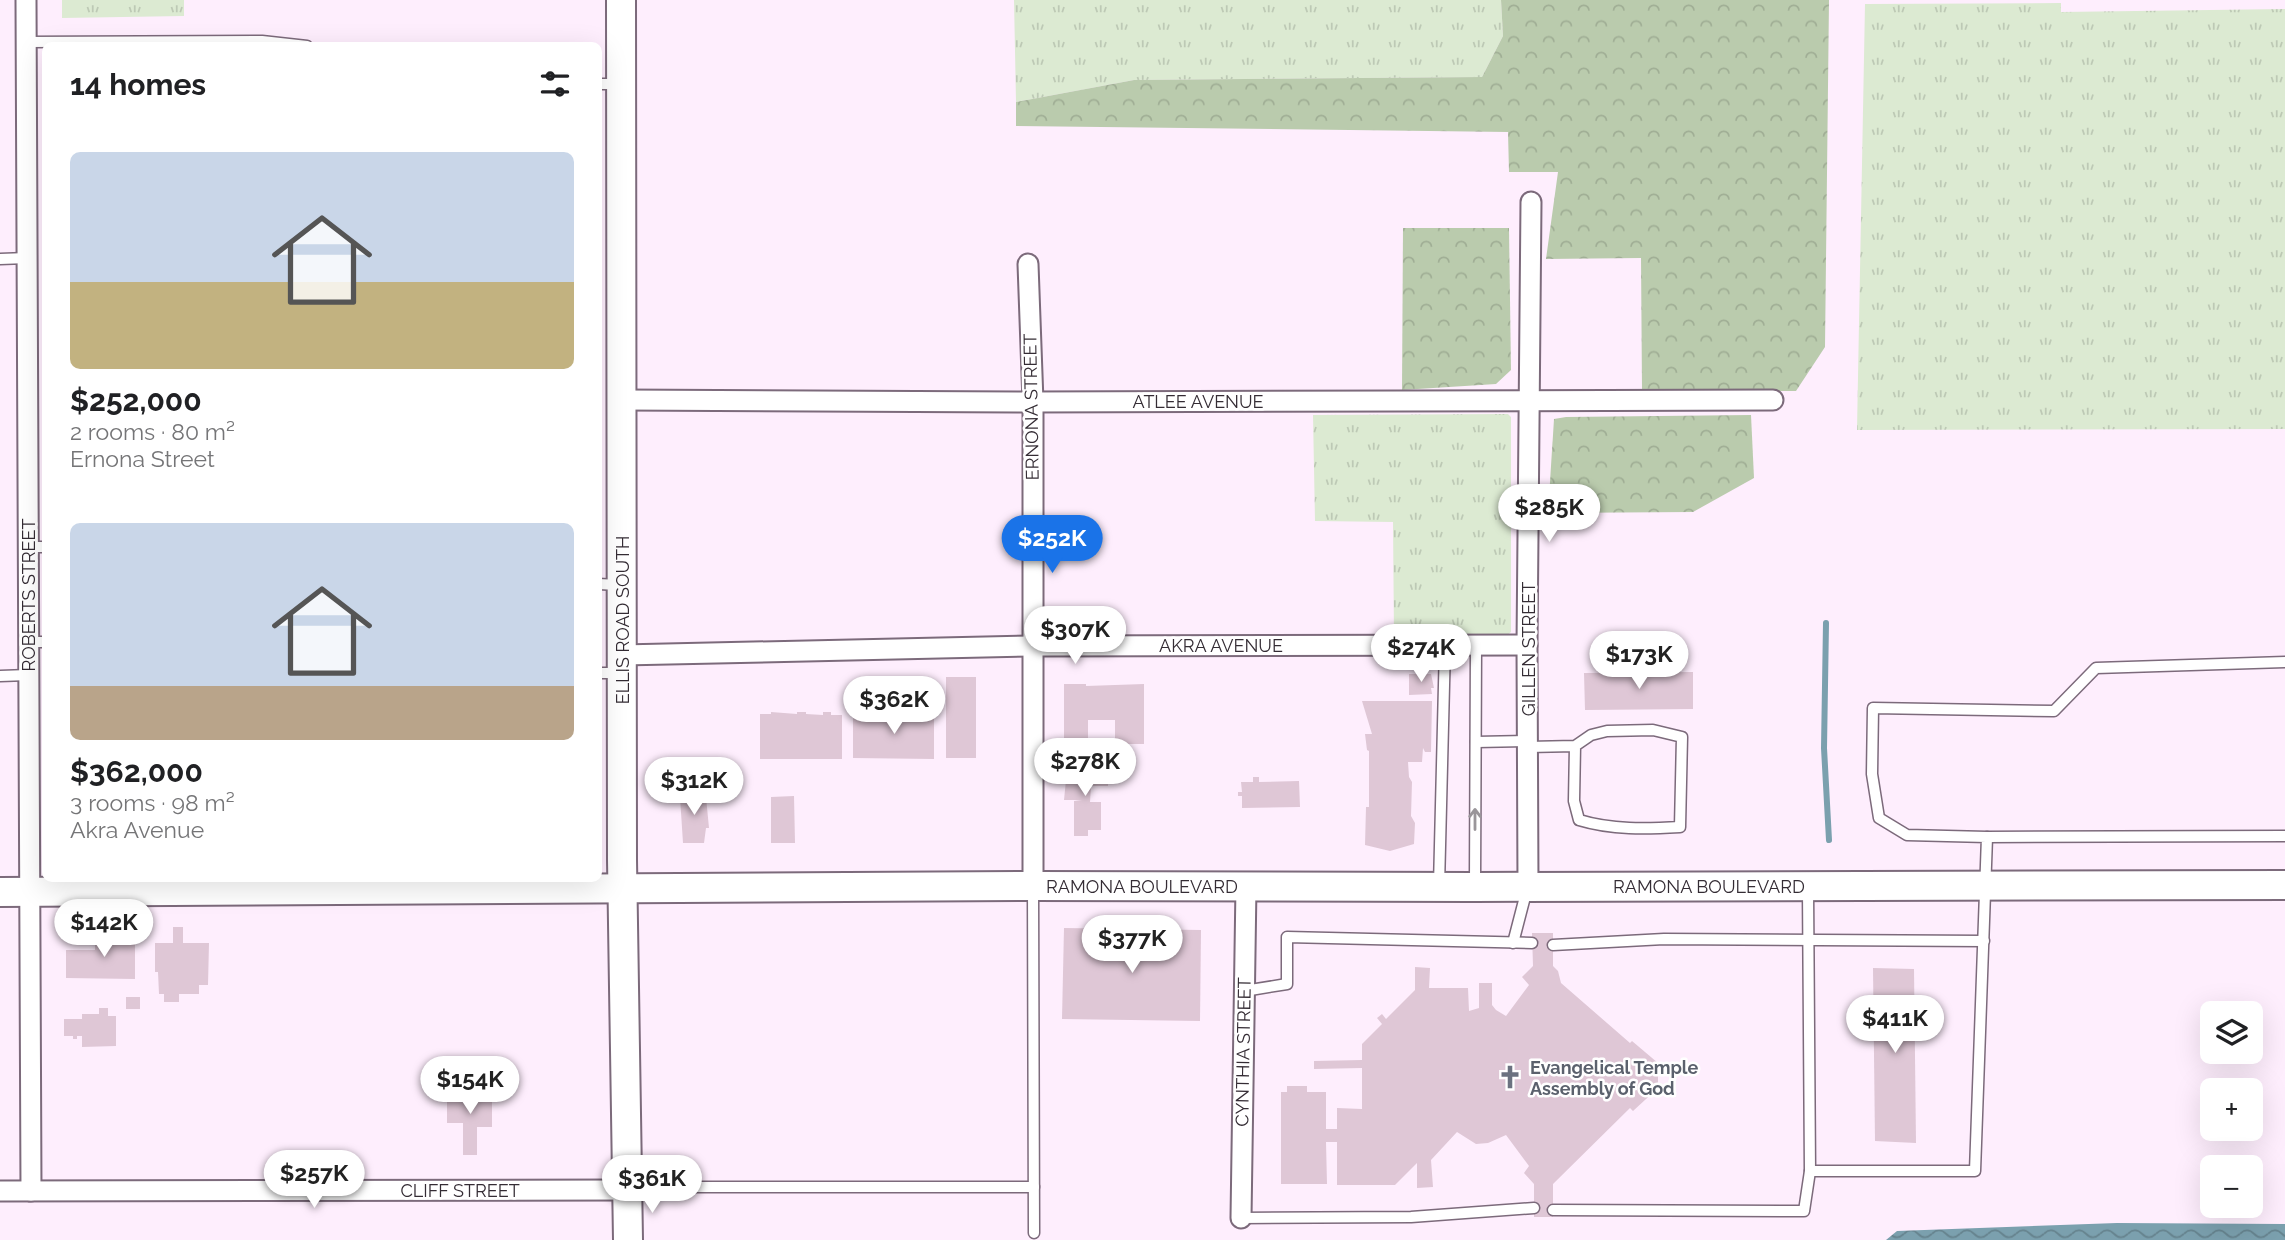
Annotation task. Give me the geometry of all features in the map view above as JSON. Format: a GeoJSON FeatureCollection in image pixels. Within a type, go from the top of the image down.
{"type":"FeatureCollection","features":[{"type":"Feature","properties":{"kind":"street","name":"ROBERTS STREET"},"geometry":{"type":"LineString","coordinates":[[26,0],[27,258],[37,642],[28,675],[31,1191]]}},
{"type":"Feature","properties":{"kind":"street","name":"ELLIS ROAD SOUTH"},"geometry":{"type":"LineString","coordinates":[[621,0],[610,84],[623,400],[610,584],[623,888],[628,1240]]}},
{"type":"Feature","properties":{"kind":"street","name":"GILLEN STREET"},"geometry":{"type":"LineString","coordinates":[[1528,887],[1531,202]]}},
{"type":"Feature","properties":{"kind":"street","name":"ERNONA STREET"},"geometry":{"type":"LineString","coordinates":[[1028,264],[1033,402],[1033,886]]}},
{"type":"Feature","properties":{"kind":"street","name":"ATLEE AVENUE"},"geometry":{"type":"LineString","coordinates":[[623,400],[1773,400]]}},
{"type":"Feature","properties":{"kind":"street","name":"AKRA AVENUE"},"geometry":{"type":"LineString","coordinates":[[614,667],[1031,646],[1527,645]]}},
{"type":"Feature","properties":{"kind":"street","name":"RAMONA BOULEVARD"},"geometry":{"type":"LineString","coordinates":[[0,892],[1033,886],[2285,885]]}},
{"type":"Feature","properties":{"kind":"street","name":"CYNTHIA STREET"},"geometry":{"type":"LineString","coordinates":[[1241,1218],[1247,886]]}},
{"type":"Feature","properties":{"kind":"street","name":"CLIFF STREET"},"geometry":{"type":"LineString","coordinates":[[0,1191],[627,1190]]}},
{"type":"Feature","properties":{"kind":"lane"},"geometry":{"type":"LineString","coordinates":[[26,42],[271,42]]}},
{"type":"Feature","properties":{"kind":"lane"},"geometry":{"type":"LineString","coordinates":[[0,259],[27,258]]}},
{"type":"Feature","properties":{"kind":"lane"},"geometry":{"type":"LineString","coordinates":[[1439,887],[1445,645]]}},
{"type":"Feature","properties":{"kind":"lane"},"geometry":{"type":"LineString","coordinates":[[1475,887],[1476,645]]}},
{"type":"Feature","properties":{"kind":"lane"},"geometry":{"type":"LineString","coordinates":[[2285,662],[2096,668],[2054,711],[1873,708],[1872,774],[1879,818],[1908,835],[2285,835]]}},
{"type":"Feature","properties":{"kind":"lane"},"geometry":{"type":"LineString","coordinates":[[0,676],[28,675]]}},
{"type":"Feature","properties":{"kind":"lane"},"geometry":{"type":"LineString","coordinates":[[1476,742],[1575,746],[1591,735],[1607,731],[1653,730],[1682,737],[1680,827],[1646,829],[1599,826],[1579,820],[1574,801],[1575,746]]}},
{"type":"Feature","properties":{"kind":"lane"},"geometry":{"type":"LineString","coordinates":[[1810,1171],[1975,1171],[1987,837]]}},
{"type":"Feature","properties":{"kind":"lane"},"geometry":{"type":"LineString","coordinates":[[1033,886],[1034,1233]]}},
{"type":"Feature","properties":{"kind":"lane"},"geometry":{"type":"LineString","coordinates":[[1553,1210],[1804,1211],[1810,1171],[1808,886]]}},
{"type":"Feature","properties":{"kind":"lane"},"geometry":{"type":"LineString","coordinates":[[1513,943],[1528,887]]}},
{"type":"Feature","properties":{"kind":"lane"},"geometry":{"type":"LineString","coordinates":[[1244,991],[1287,984],[1287,937],[1532,943]]}},
{"type":"Feature","properties":{"kind":"lane"},"geometry":{"type":"LineString","coordinates":[[1553,945],[1664,939],[1984,941]]}},
{"type":"Feature","properties":{"kind":"lane"},"geometry":{"type":"LineString","coordinates":[[627,1190],[1034,1187]]}},
{"type":"Feature","properties":{"kind":"lane"},"geometry":{"type":"LineString","coordinates":[[1241,1218],[1410,1217],[1534,1208]]}},
{"type":"Feature","properties":{"kind":"green space"},"geometry":{"type":"Polygon","coordinates":[[[62,0],[184,0],[184,16],[62,18],[62,0]]]}},
{"type":"Feature","properties":{"kind":"green space"},"geometry":{"type":"Polygon","coordinates":[[[1014,0],[1501,0],[1503,36],[1482,77],[1134,80],[1016,102],[1014,0]]]}},
{"type":"Feature","properties":{"kind":"green space"},"geometry":{"type":"Polygon","coordinates":[[[1501,0],[1829,0],[1825,347],[1796,391],[1642,390],[1641,258],[1546,259],[1558,172],[1509,172],[1508,132],[1016,126],[1016,102],[1134,80],[1482,77],[1503,36],[1501,0]]]}},
{"type":"Feature","properties":{"kind":"green space"},"geometry":{"type":"Polygon","coordinates":[[[2061,3],[2061,12],[2285,9],[2285,429],[1857,430],[1865,4],[2061,3]]]}},
{"type":"Feature","properties":{"kind":"green space"},"geometry":{"type":"Polygon","coordinates":[[[1403,228],[1509,228],[1511,370],[1496,384],[1402,390],[1403,228]]]}},
{"type":"Feature","properties":{"kind":"green space"},"geometry":{"type":"Polygon","coordinates":[[[1508,414],[1511,417],[1511,632],[1504,638],[1394,637],[1393,522],[1315,521],[1313,415],[1508,414]]]}},
{"type":"Feature","properties":{"kind":"green space"},"geometry":{"type":"Polygon","coordinates":[[[1751,415],[1754,478],[1693,512],[1548,513],[1554,419],[1751,415]]]}},
{"type":"Feature","properties":{"kind":"water"},"geometry":{"type":"Polygon","coordinates":[[[2117,1223],[2285,1224],[2285,1240],[1886,1240],[1897,1231],[2117,1223]]]}},
{"type":"Feature","properties":{"kind":"building"},"geometry":{"type":"Polygon","coordinates":[[[1693,672],[1693,709],[1585,710],[1584,673],[1693,672]]]}},
{"type":"Feature","properties":{"kind":"building"},"geometry":{"type":"Polygon","coordinates":[[[1409,674],[1431,674],[1434,688],[1431,688],[1432,694],[1409,695],[1409,674]]]}},
{"type":"Feature","properties":{"kind":"building"},"geometry":{"type":"Polygon","coordinates":[[[946,677],[976,677],[976,758],[946,758],[946,677]]]}},
{"type":"Feature","properties":{"kind":"building"},"geometry":{"type":"Polygon","coordinates":[[[1064,684],[1144,684],[1144,744],[1115,744],[1115,762],[1067,762],[1067,743],[1064,743],[1064,684]],[[1088,720],[1088,740],[1115,740],[1115,720],[1088,720]]]}},
{"type":"Feature","properties":{"kind":"building"},"geometry":{"type":"Polygon","coordinates":[[[1362,701],[1432,701],[1431,752],[1425,752],[1423,748],[1422,762],[1408,762],[1412,782],[1411,816],[1415,823],[1414,844],[1390,851],[1365,845],[1366,807],[1369,807],[1369,751],[1365,734],[1372,734],[1362,701]]]}},
{"type":"Feature","properties":{"kind":"building"},"geometry":{"type":"Polygon","coordinates":[[[914,710],[925,710],[925,714],[934,714],[934,759],[853,758],[853,714],[861,714],[861,711],[888,714],[888,711],[900,711],[900,714],[914,714],[914,710]]]}},
{"type":"Feature","properties":{"kind":"building"},"geometry":{"type":"Polygon","coordinates":[[[771,712],[823,715],[823,712],[831,712],[831,715],[842,715],[842,759],[760,759],[760,714],[771,712]]]}},
{"type":"Feature","properties":{"kind":"building"},"geometry":{"type":"Polygon","coordinates":[[[1066,769],[1108,769],[1108,786],[1091,786],[1090,802],[1101,802],[1101,830],[1088,830],[1088,836],[1074,836],[1074,801],[1082,800],[1064,800],[1066,780],[1062,778],[1062,772],[1066,769]]]}},
{"type":"Feature","properties":{"kind":"building"},"geometry":{"type":"Polygon","coordinates":[[[1253,777],[1259,777],[1259,782],[1299,781],[1300,807],[1242,808],[1242,796],[1238,796],[1238,792],[1242,792],[1241,782],[1253,782],[1253,777]]]}},
{"type":"Feature","properties":{"kind":"building"},"geometry":{"type":"Polygon","coordinates":[[[683,790],[695,790],[695,797],[706,797],[709,828],[706,828],[704,843],[683,843],[680,797],[683,797],[683,790]]]}},
{"type":"Feature","properties":{"kind":"building"},"geometry":{"type":"Polygon","coordinates":[[[794,796],[795,843],[771,843],[771,797],[794,796]]]}},
{"type":"Feature","properties":{"kind":"building"},"geometry":{"type":"Polygon","coordinates":[[[173,927],[183,927],[183,943],[209,943],[208,985],[199,985],[199,994],[179,994],[179,1002],[164,1002],[164,994],[159,994],[158,972],[155,972],[155,943],[173,943],[173,927]]]}},
{"type":"Feature","properties":{"kind":"building"},"geometry":{"type":"Polygon","coordinates":[[[1064,928],[1201,930],[1200,1021],[1062,1019],[1064,928]]]}},
{"type":"Feature","properties":{"kind":"building"},"geometry":{"type":"Polygon","coordinates":[[[119,932],[135,932],[135,979],[66,978],[66,950],[95,950],[95,938],[119,938],[119,932]]]}},
{"type":"Feature","properties":{"kind":"building","name":"Evangelical Temple Assembly of God"},"geometry":{"type":"Polygon","coordinates":[[[1532,933],[1553,933],[1553,966],[1558,971],[1561,983],[1630,1043],[1632,1041],[1658,1063],[1658,1088],[1633,1111],[1630,1108],[1553,1184],[1553,1217],[1534,1217],[1534,1184],[1524,1173],[1529,1166],[1506,1135],[1488,1143],[1476,1144],[1457,1132],[1431,1160],[1433,1187],[1417,1188],[1417,1163],[1395,1185],[1337,1185],[1337,1142],[1326,1142],[1327,1184],[1281,1184],[1281,1092],[1287,1092],[1287,1086],[1307,1086],[1307,1092],[1326,1092],[1326,1129],[1337,1129],[1337,1108],[1362,1109],[1362,1068],[1314,1069],[1314,1061],[1362,1060],[1362,1044],[1382,1024],[1377,1018],[1382,1014],[1386,1019],[1415,990],[1415,967],[1430,968],[1429,988],[1468,988],[1469,1011],[1479,1008],[1479,983],[1492,983],[1492,1005],[1506,1016],[1529,985],[1522,977],[1533,966],[1532,933]]]}},
{"type":"Feature","properties":{"kind":"building"},"geometry":{"type":"Polygon","coordinates":[[[1873,968],[1914,969],[1916,1143],[1875,1141],[1873,968]]]}},
{"type":"Feature","properties":{"kind":"building"},"geometry":{"type":"Polygon","coordinates":[[[126,997],[140,997],[140,1009],[126,1009],[126,997]]]}},
{"type":"Feature","properties":{"kind":"building"},"geometry":{"type":"Polygon","coordinates":[[[99,1008],[108,1008],[108,1016],[116,1016],[116,1046],[82,1047],[82,1036],[73,1039],[73,1036],[64,1036],[64,1019],[82,1019],[82,1014],[99,1014],[99,1008]]]}},
{"type":"Feature","properties":{"kind":"building"},"geometry":{"type":"Polygon","coordinates":[[[447,1093],[492,1093],[492,1127],[477,1127],[477,1155],[463,1155],[463,1123],[447,1123],[447,1093]]]}},
{"type":"Feature","properties":{"kind":"waterway"},"geometry":{"type":"LineString","coordinates":[[1826,623],[1824,748],[1829,840]]}},
{"type":"Feature","properties":{"kind":"place","name":"Evangelical Temple Assembly of God"},"geometry":{"type":"Point","coordinates":[1510,1077]}}]}
